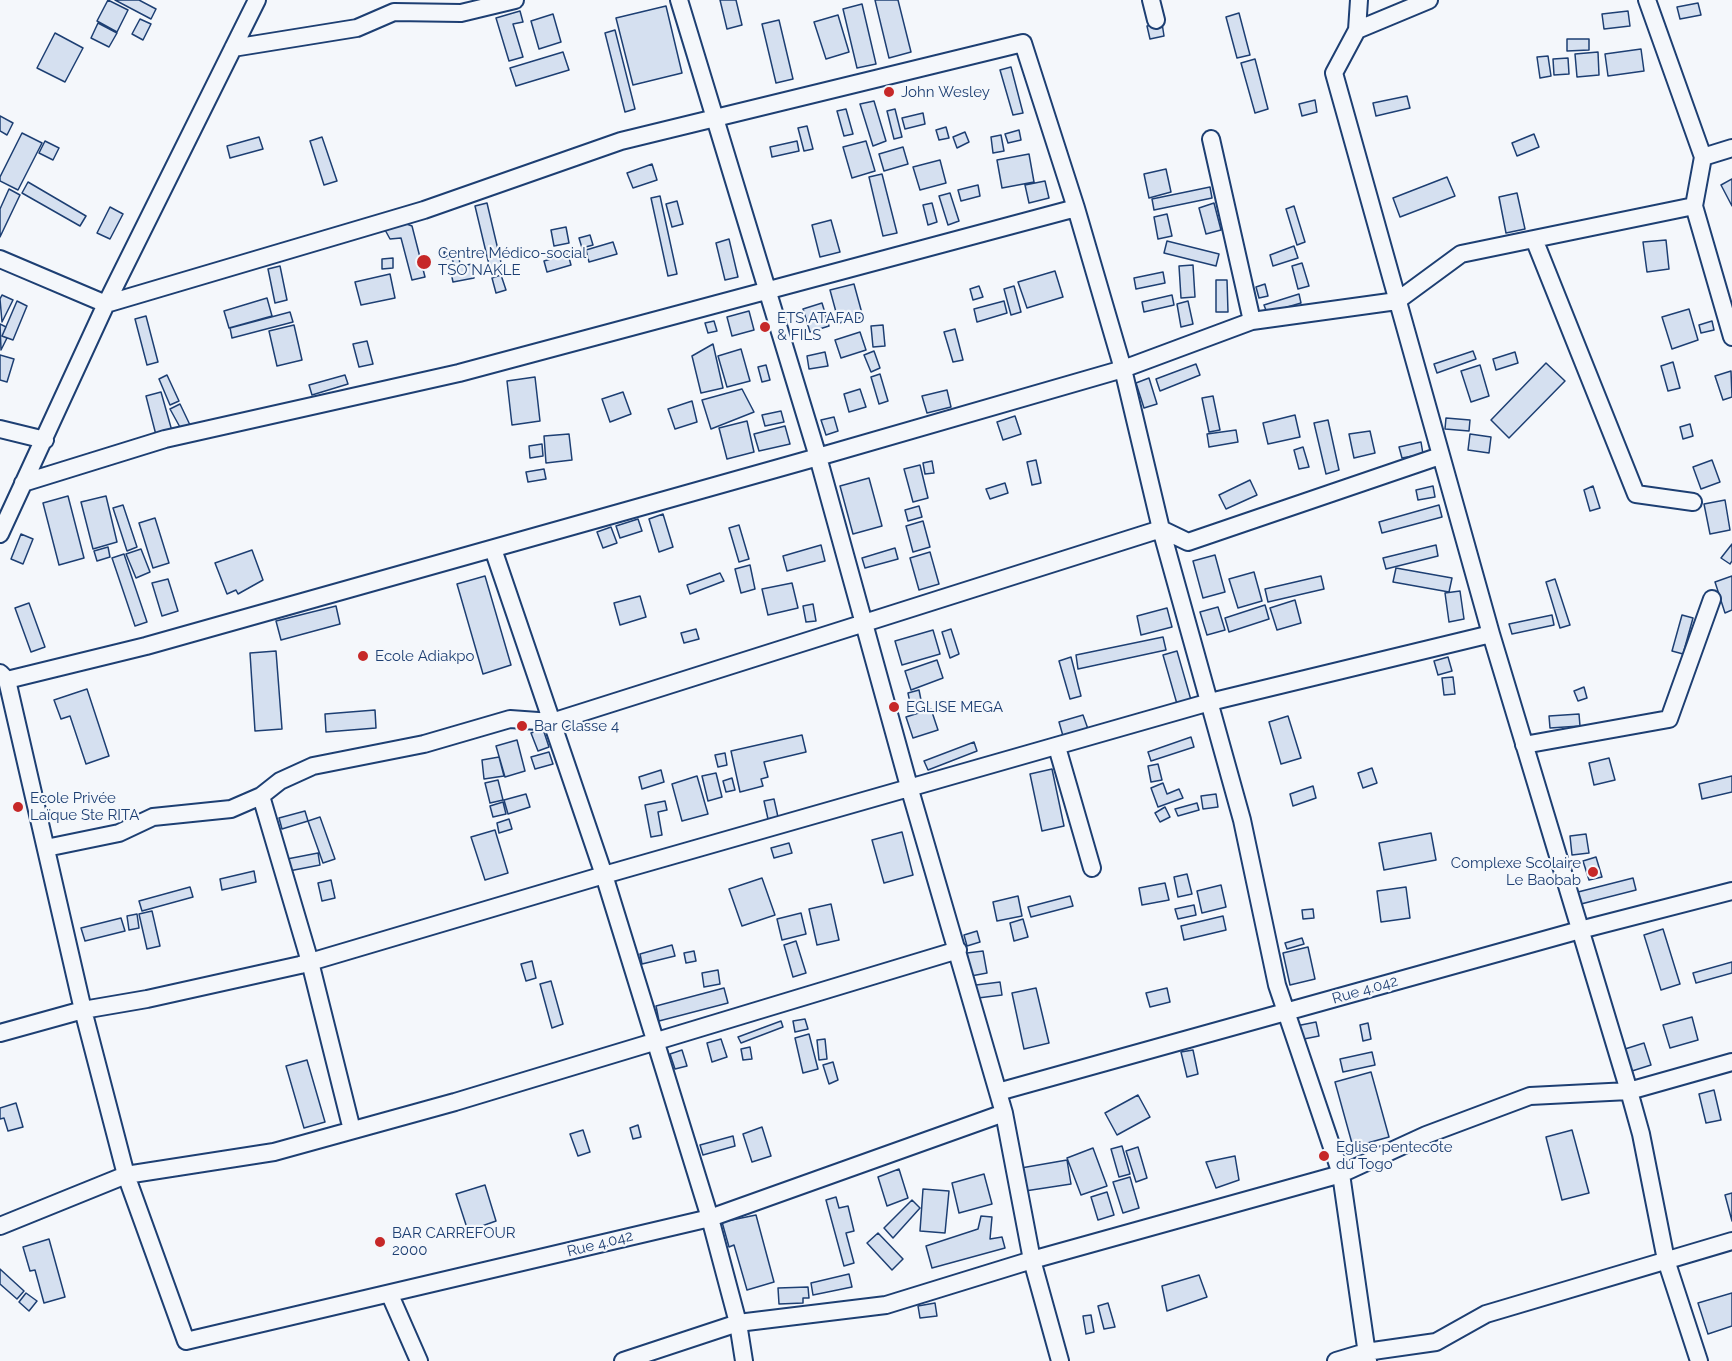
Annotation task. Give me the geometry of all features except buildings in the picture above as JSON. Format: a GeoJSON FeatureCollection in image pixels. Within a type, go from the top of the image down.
{"type":"FeatureCollection","features":[{"type":"Feature","properties":{"kind":"street"},"geometry":{"type":"LineString","coordinates":[[0,534],[106,304],[257,0]]}},
{"type":"Feature","properties":{"kind":"street"},"geometry":{"type":"LineString","coordinates":[[233,48],[357,28],[394,12],[461,13],[515,0]]}},
{"type":"Feature","properties":{"kind":"street"},"geometry":{"type":"LineString","coordinates":[[679,0],[818,457],[910,790],[1005,1113],[1032,1260],[1060,1361]]}},
{"type":"Feature","properties":{"kind":"street"},"geometry":{"type":"LineString","coordinates":[[1151,0],[1156,20]]}},
{"type":"Feature","properties":{"kind":"street"},"geometry":{"type":"LineString","coordinates":[[1359,0],[1357,30],[1334,73],[1491,634],[1629,1091],[1641,1134],[1666,1260],[1699,1361]]}},
{"type":"Feature","properties":{"kind":"street"},"geometry":{"type":"LineString","coordinates":[[1357,30],[1429,0]]}},
{"type":"Feature","properties":{"kind":"street"},"geometry":{"type":"LineString","coordinates":[[1647,0],[1703,157],[1694,206],[1731,332]]}},
{"type":"Feature","properties":{"kind":"street"},"geometry":{"type":"LineString","coordinates":[[0,259],[106,304],[424,210],[621,141],[1023,43],[1076,208],[1123,369],[1161,530],[1242,820],[1277,986],[1341,1174],[1367,1357]]}},
{"type":"Feature","properties":{"kind":"street"},"geometry":{"type":"LineString","coordinates":[[1211,139],[1252,321]]}},
{"type":"Feature","properties":{"kind":"street"},"geometry":{"type":"LineString","coordinates":[[1703,157],[1732,148]]}},
{"type":"Feature","properties":{"kind":"street"},"geometry":{"type":"LineString","coordinates":[[126,1175],[83,1010],[3,676],[146,646],[818,457],[1123,369],[1252,321],[1397,301],[1461,254],[1694,206]]}},
{"type":"Feature","properties":{"kind":"street"},"geometry":{"type":"LineString","coordinates":[[23,483],[165,440],[459,373],[1076,208]]}},
{"type":"Feature","properties":{"kind":"street"},"geometry":{"type":"LineString","coordinates":[[1534,239],[1636,494],[1694,502]]}},
{"type":"Feature","properties":{"kind":"street"},"geometry":{"type":"LineString","coordinates":[[0,429],[45,440]]}},
{"type":"Feature","properties":{"kind":"street"},"geometry":{"type":"LineString","coordinates":[[46,848],[119,833],[153,817],[231,809],[261,796],[280,781],[313,766],[424,744],[510,719],[552,722],[1161,530],[1188,542],[1440,456]]}},
{"type":"Feature","properties":{"kind":"street"},"geometry":{"type":"LineString","coordinates":[[493,549],[604,875],[710,1218],[738,1323],[744,1361]]}},
{"type":"Feature","properties":{"kind":"street"},"geometry":{"type":"LineString","coordinates":[[1524,745],[1669,719],[1712,599]]}},
{"type":"Feature","properties":{"kind":"street"},"geometry":{"type":"LineString","coordinates":[[0,1033],[83,1010],[147,999],[310,963],[604,875],[910,790],[1210,702],[1491,634]]}},
{"type":"Feature","properties":{"kind":"street"},"geometry":{"type":"LineString","coordinates":[[1057,747],[1092,868]]}},
{"type":"Feature","properties":{"kind":"street"},"geometry":{"type":"LineString","coordinates":[[261,796],[310,963],[352,1130]]}},
{"type":"Feature","properties":{"kind":"street","name":"Rue 4.042"},"geometry":{"type":"LineString","coordinates":[[998,1092],[1580,930],[1732,891]]}},
{"type":"Feature","properties":{"kind":"street"},"geometry":{"type":"LineString","coordinates":[[0,1226],[126,1175],[274,1152],[455,1102],[655,1040],[958,951]]}},
{"type":"Feature","properties":{"kind":"street"},"geometry":{"type":"LineString","coordinates":[[623,1361],[738,1323],[886,1305],[1032,1260],[1341,1174],[1426,1136],[1530,1096],[1629,1091],[1732,1062]]}},
{"type":"Feature","properties":{"kind":"street","name":"Rue 4.042"},"geometry":{"type":"LineString","coordinates":[[126,1175],[186,1341],[390,1295],[710,1218],[1005,1113]]}},
{"type":"Feature","properties":{"kind":"street"},"geometry":{"type":"LineString","coordinates":[[1336,1361],[1367,1357],[1436,1342],[1486,1314],[1732,1241]]}},
{"type":"Feature","properties":{"kind":"street"},"geometry":{"type":"LineString","coordinates":[[390,1295],[419,1361]]}},
{"type":"Feature","properties":{"kind":"place","name":"John Wesley"},"geometry":{"type":"Point","coordinates":[889,92]}},
{"type":"Feature","properties":{"kind":"place","name":"Centre Médico-social TSO NAKLE"},"geometry":{"type":"Point","coordinates":[424,262]}},
{"type":"Feature","properties":{"kind":"place","name":"ETS ATAFAD & FILS"},"geometry":{"type":"Point","coordinates":[765,327]}},
{"type":"Feature","properties":{"kind":"place","name":"Ecole Adiakpo"},"geometry":{"type":"Point","coordinates":[363,656]}},
{"type":"Feature","properties":{"kind":"place","name":"EGLISE MEGA"},"geometry":{"type":"Point","coordinates":[894,707]}},
{"type":"Feature","properties":{"kind":"place","name":"Bar Classe 4"},"geometry":{"type":"Point","coordinates":[522,726]}},
{"type":"Feature","properties":{"kind":"place","name":"Ecole Privée Laïque Ste RITA"},"geometry":{"type":"Point","coordinates":[18,807]}},
{"type":"Feature","properties":{"kind":"place","name":"Complexe Scolaire Le Baobab"},"geometry":{"type":"Point","coordinates":[1593,872]}},
{"type":"Feature","properties":{"kind":"place","name":"Eglise pentecote du Togo"},"geometry":{"type":"Point","coordinates":[1324,1156]}},
{"type":"Feature","properties":{"kind":"place","name":"BAR CARREFOUR 2000"},"geometry":{"type":"Point","coordinates":[380,1242]}}]}
